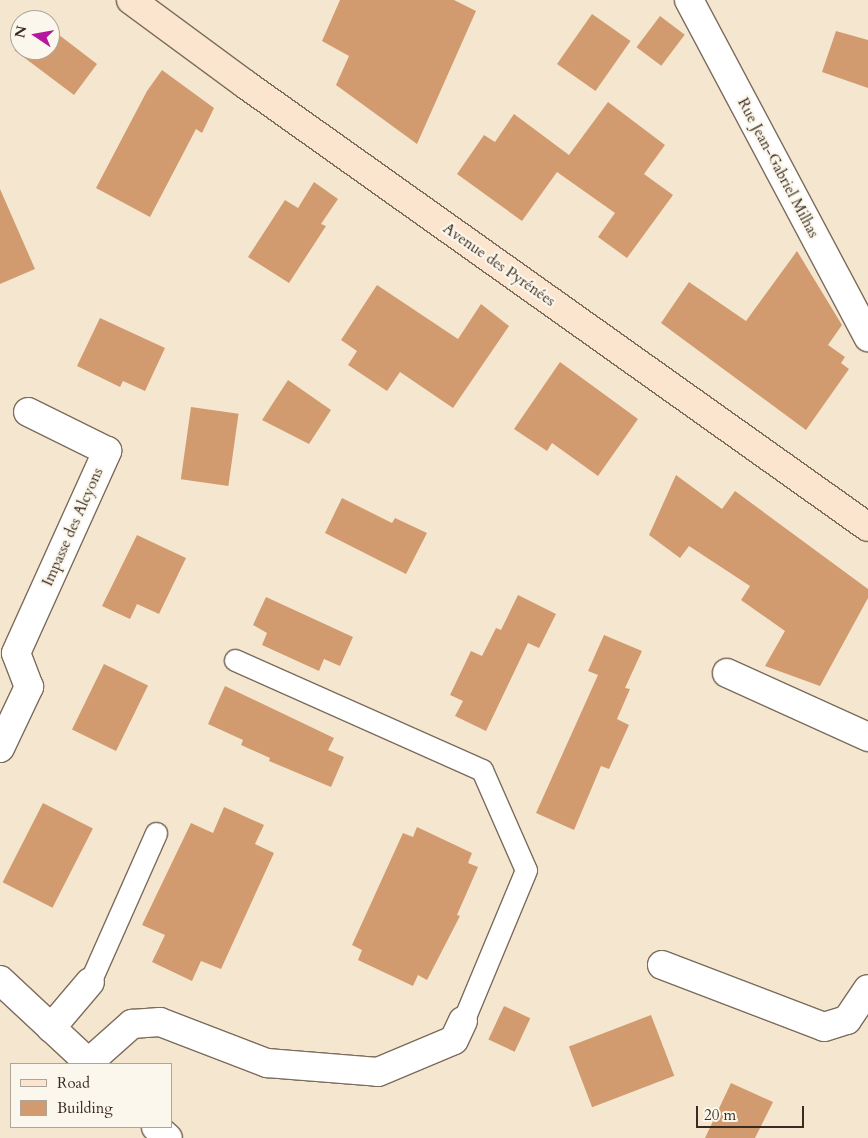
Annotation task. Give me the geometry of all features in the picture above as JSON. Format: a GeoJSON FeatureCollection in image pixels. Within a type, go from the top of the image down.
{"type":"FeatureCollection","features":[{"type":"Feature","properties":{"kind":"main road","name":"Avenue des Pyrénées"},"geometry":{"type":"LineString","coordinates":[[132,0],[245,84],[868,527]]}},
{"type":"Feature","properties":{"kind":"street","name":"Rue Jean-Gabriel Milhas"},"geometry":{"type":"LineString","coordinates":[[689,0],[866,328]]}},
{"type":"Feature","properties":{"kind":"street","name":"Impasse des Alcyons"},"geometry":{"type":"LineString","coordinates":[[27,684],[16,653],[107,451],[28,412]]}},
{"type":"Feature","properties":{"kind":"street"},"geometry":{"type":"LineString","coordinates":[[0,671],[27,684],[0,748]]}},
{"type":"Feature","properties":{"kind":"street"},"geometry":{"type":"LineString","coordinates":[[727,673],[868,738]]}},
{"type":"Feature","properties":{"kind":"street"},"geometry":{"type":"LineString","coordinates":[[662,966],[824,1027],[847,1020],[868,988]]}},
{"type":"Feature","properties":{"kind":"street"},"geometry":{"type":"LineString","coordinates":[[0,980],[89,1063],[132,1024],[160,1022],[267,1063],[378,1072],[454,1040],[463,1021]]}},
{"type":"Feature","properties":{"kind":"street"},"geometry":{"type":"LineString","coordinates":[[51,1028],[90,982]]}},
{"type":"Feature","properties":{"kind":"street"},"geometry":{"type":"LineString","coordinates":[[157,1128],[168,1138]]}},
{"type":"Feature","properties":{"kind":"lane"},"geometry":{"type":"LineString","coordinates":[[235,660],[482,770],[526,870],[463,1021]]}},
{"type":"Feature","properties":{"kind":"lane"},"geometry":{"type":"LineString","coordinates":[[90,982],[156,833]]}},
{"type":"Feature","properties":{"kind":"building"},"geometry":{"type":"Polygon","coordinates":[[[340,0],[454,0],[476,11],[417,144],[336,85],[349,56],[322,41],[340,0]]]}},
{"type":"Feature","properties":{"kind":"building"},"geometry":{"type":"Polygon","coordinates":[[[592,14],[631,41],[596,91],[557,64],[592,14]]]}},
{"type":"Feature","properties":{"kind":"building"},"geometry":{"type":"Polygon","coordinates":[[[660,16],[685,35],[661,66],[637,47],[660,16]]]}},
{"type":"Feature","properties":{"kind":"building"},"geometry":{"type":"Polygon","coordinates":[[[836,31],[868,40],[868,88],[822,72],[836,31]]]}},
{"type":"Feature","properties":{"kind":"building"},"geometry":{"type":"Polygon","coordinates":[[[60,36],[97,64],[74,95],[27,60],[60,60],[60,36]]]}},
{"type":"Feature","properties":{"kind":"building"},"geometry":{"type":"Polygon","coordinates":[[[162,70],[214,108],[202,133],[196,129],[150,217],[96,188],[147,91],[162,70]]]}},
{"type":"Feature","properties":{"kind":"building"},"geometry":{"type":"Polygon","coordinates":[[[608,102],[665,145],[644,174],[673,195],[627,258],[598,237],[615,213],[557,172],[522,221],[457,174],[484,135],[495,142],[514,114],[569,155],[608,102]]]}},
{"type":"Feature","properties":{"kind":"building"},"geometry":{"type":"Polygon","coordinates":[[[314,182],[338,199],[321,224],[326,226],[289,283],[248,257],[285,200],[298,208],[314,182]]]}},
{"type":"Feature","properties":{"kind":"building"},"geometry":{"type":"Polygon","coordinates":[[[0,189],[35,269],[0,284],[0,189]]]}},
{"type":"Feature","properties":{"kind":"building"},"geometry":{"type":"Polygon","coordinates":[[[797,251],[842,325],[828,345],[845,357],[841,363],[849,369],[806,430],[661,323],[689,282],[746,321],[797,251]]]}},
{"type":"Feature","properties":{"kind":"building"},"geometry":{"type":"Polygon","coordinates":[[[377,285],[458,339],[481,304],[509,326],[453,408],[400,372],[387,391],[348,365],[357,351],[341,340],[377,285]]]}},
{"type":"Feature","properties":{"kind":"building"},"geometry":{"type":"Polygon","coordinates":[[[100,318],[165,348],[145,391],[123,381],[120,387],[77,366],[100,318]]]}},
{"type":"Feature","properties":{"kind":"building"},"geometry":{"type":"Polygon","coordinates":[[[560,362],[638,419],[598,476],[552,443],[547,451],[514,429],[560,362]]]}},
{"type":"Feature","properties":{"kind":"building"},"geometry":{"type":"Polygon","coordinates":[[[288,380],[331,410],[309,444],[262,420],[288,380]]]}},
{"type":"Feature","properties":{"kind":"building"},"geometry":{"type":"Polygon","coordinates":[[[191,407],[239,414],[228,486],[181,479],[191,407]]]}},
{"type":"Feature","properties":{"kind":"building"},"geometry":{"type":"Polygon","coordinates":[[[676,475],[722,509],[735,491],[868,589],[868,598],[820,686],[765,666],[785,631],[741,600],[750,586],[689,546],[680,558],[649,535],[676,475]]]}},
{"type":"Feature","properties":{"kind":"building"},"geometry":{"type":"Polygon","coordinates":[[[342,498],[392,523],[395,518],[427,533],[406,574],[325,533],[342,498]]]}},
{"type":"Feature","properties":{"kind":"building"},"geometry":{"type":"Polygon","coordinates":[[[137,535],[186,558],[159,614],[137,604],[130,619],[102,606],[137,535]]]}},
{"type":"Feature","properties":{"kind":"building"},"geometry":{"type":"Polygon","coordinates":[[[518,595],[556,614],[539,648],[528,643],[486,731],[455,716],[463,701],[450,695],[471,651],[482,656],[496,628],[501,630],[518,595]]]}},
{"type":"Feature","properties":{"kind":"building"},"geometry":{"type":"Polygon","coordinates":[[[266,597],[353,637],[340,666],[324,659],[319,671],[262,645],[267,633],[253,625],[266,597]]]}},
{"type":"Feature","properties":{"kind":"building"},"geometry":{"type":"Polygon","coordinates":[[[604,635],[642,651],[625,688],[630,689],[617,719],[629,725],[609,769],[601,766],[574,830],[536,813],[598,675],[588,671],[604,635]]]}},
{"type":"Feature","properties":{"kind":"building"},"geometry":{"type":"Polygon","coordinates":[[[104,664],[148,685],[116,751],[72,730],[104,664]]]}},
{"type":"Feature","properties":{"kind":"building"},"geometry":{"type":"Polygon","coordinates":[[[225,686],[334,738],[328,750],[344,757],[331,787],[269,761],[270,758],[241,745],[243,740],[208,724],[225,686]]]}},
{"type":"Feature","properties":{"kind":"building"},"geometry":{"type":"Polygon","coordinates":[[[43,803],[93,828],[52,908],[3,882],[43,803]]]}},
{"type":"Feature","properties":{"kind":"building"},"geometry":{"type":"Polygon","coordinates":[[[224,807],[264,825],[255,844],[274,853],[221,969],[201,961],[192,981],[152,962],[165,935],[142,925],[191,823],[213,833],[224,807]]]}},
{"type":"Feature","properties":{"kind":"building"},"geometry":{"type":"Polygon","coordinates":[[[417,827],[472,853],[468,863],[478,867],[457,915],[460,916],[427,980],[418,975],[413,986],[358,960],[362,950],[352,945],[403,833],[413,837],[417,827]]]}},
{"type":"Feature","properties":{"kind":"building"},"geometry":{"type":"Polygon","coordinates":[[[504,1006],[530,1018],[515,1052],[488,1040],[504,1006]]]}},
{"type":"Feature","properties":{"kind":"building"},"geometry":{"type":"Polygon","coordinates":[[[651,1015],[674,1076],[592,1107],[569,1047],[651,1015]]]}},
{"type":"Feature","properties":{"kind":"building"},"geometry":{"type":"Polygon","coordinates":[[[731,1083],[773,1102],[755,1138],[705,1138],[731,1083]]]}}]}
